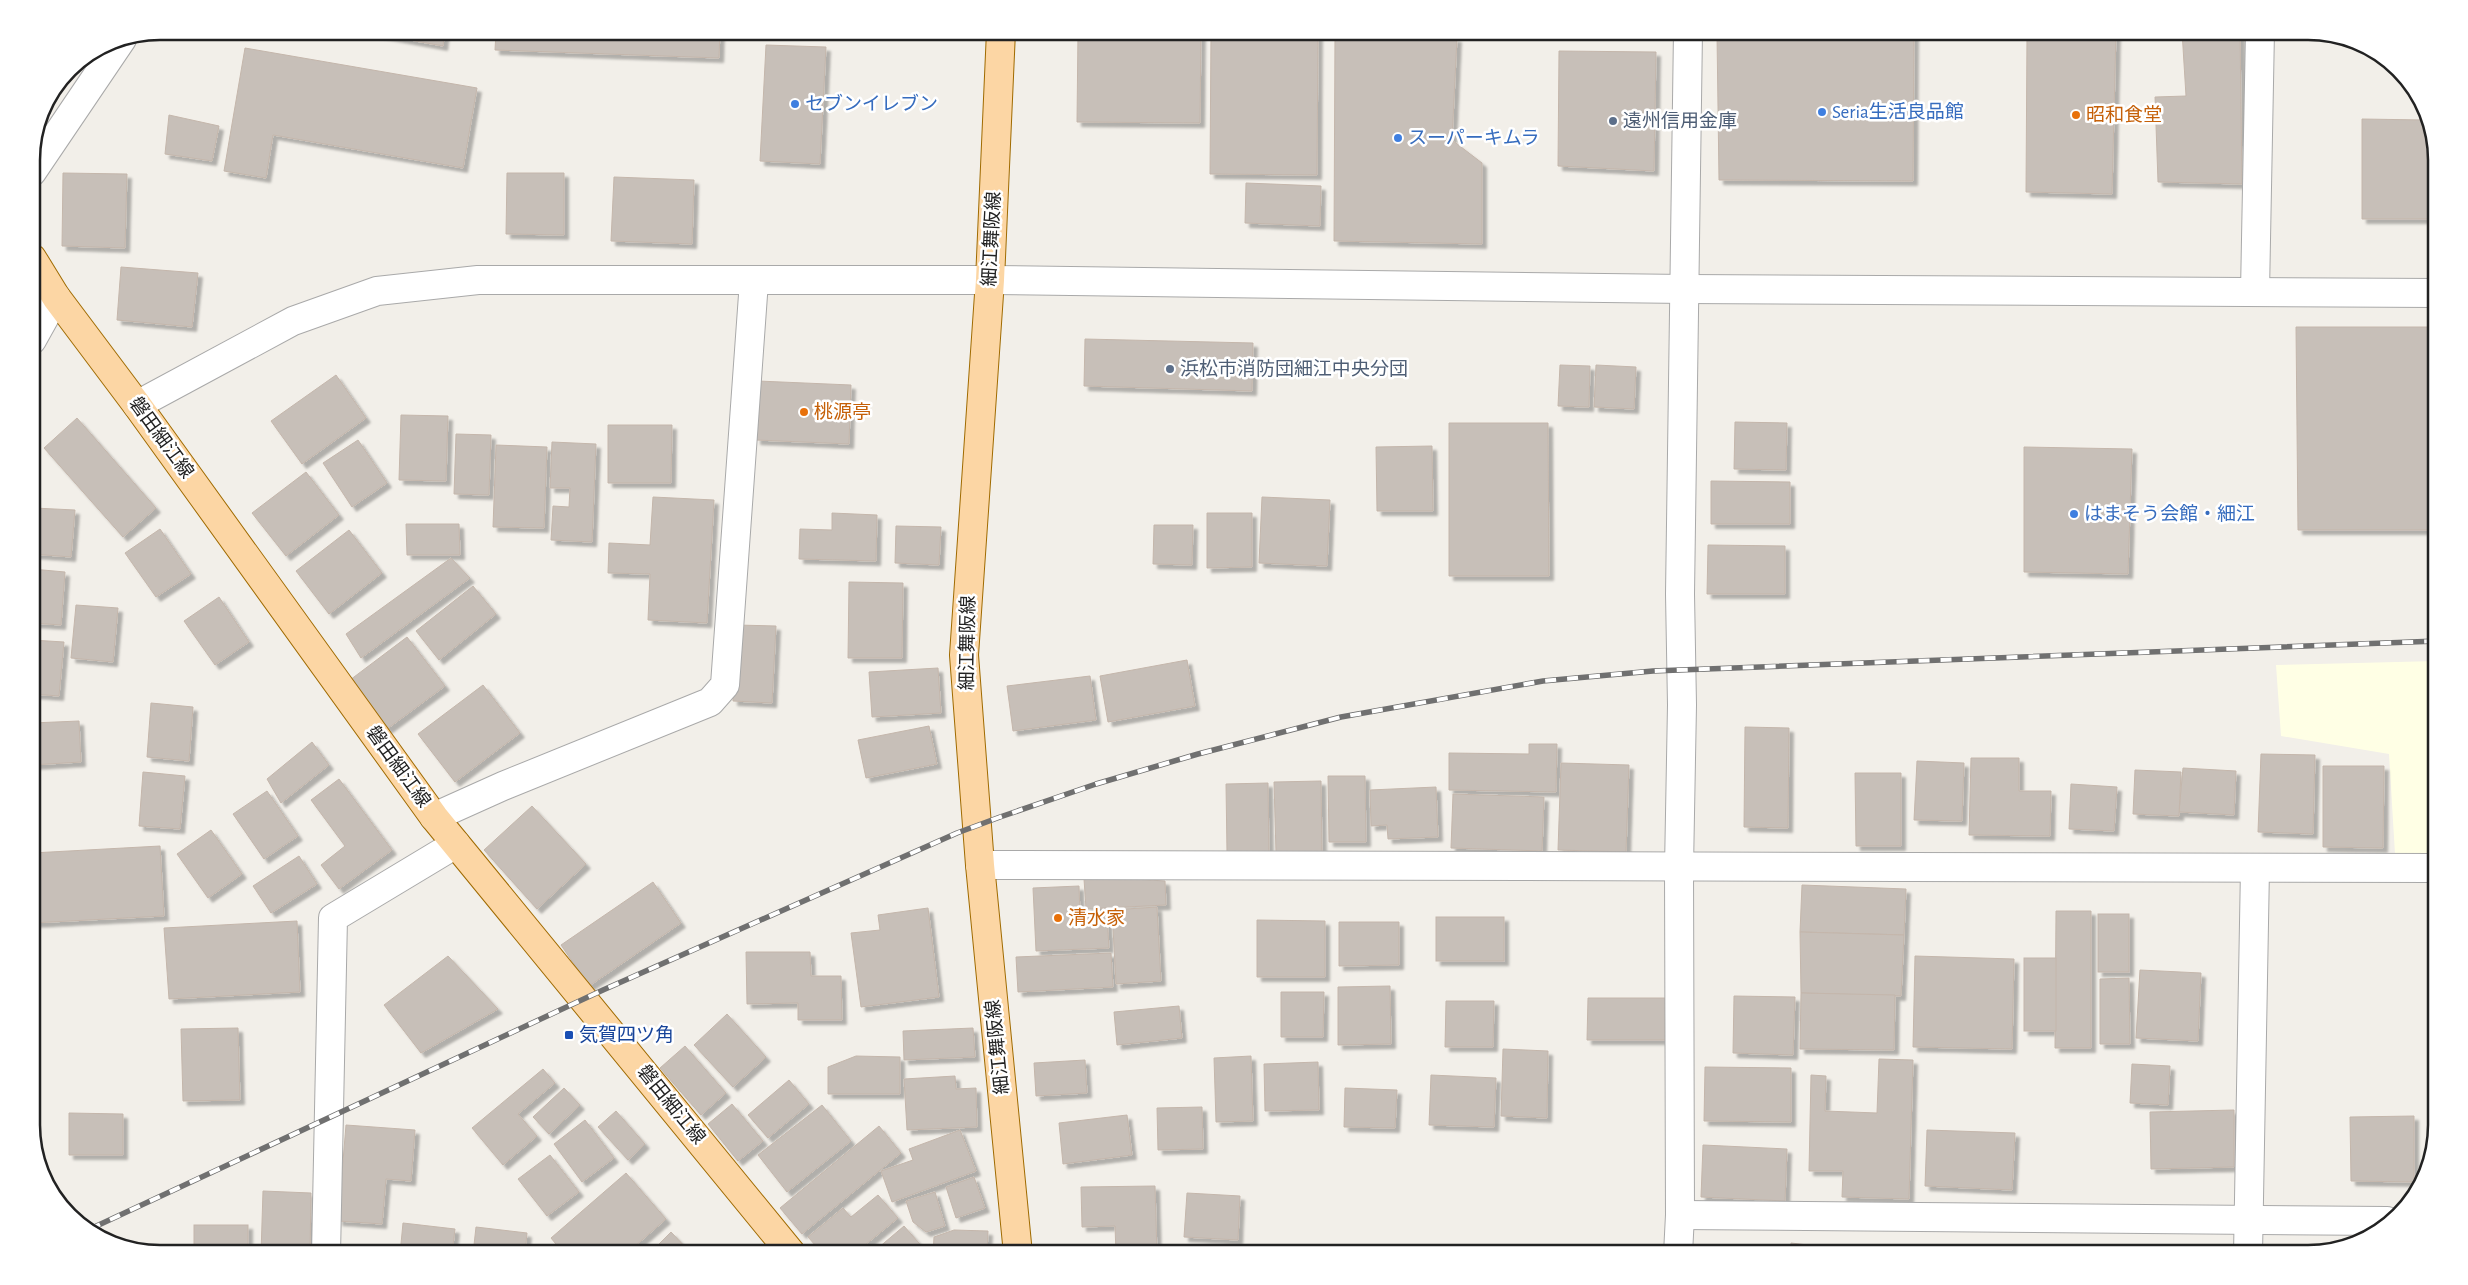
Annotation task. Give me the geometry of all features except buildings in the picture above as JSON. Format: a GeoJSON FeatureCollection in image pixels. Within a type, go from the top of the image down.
{"type":"FeatureCollection","features":[{"type":"Feature","properties":{"kind":"main road","name":"細江舞阪線"},"geometry":{"type":"LineString","coordinates":[[1001,40],[990,280],[964,655],[980,865],[1018,1245]]}},
{"type":"Feature","properties":{"kind":"main road","name":"磐田細江線"},"geometry":{"type":"LineString","coordinates":[[40,271],[56,297],[137,405],[434,817],[785,1245]]}},
{"type":"Feature","properties":{"kind":"street"},"geometry":{"type":"LineString","coordinates":[[1678,1245],[1679,868],[1682,704],[1680,594],[1686,289],[1688,40]]}},
{"type":"Feature","properties":{"kind":"street"},"geometry":{"type":"LineString","coordinates":[[2255,292],[2260,40]]}},
{"type":"Feature","properties":{"kind":"street"},"geometry":{"type":"LineString","coordinates":[[40,160],[116,48]]}},
{"type":"Feature","properties":{"kind":"street"},"geometry":{"type":"LineString","coordinates":[[137,405],[293,321],[377,291],[478,280],[990,280],[1686,289],[2428,292]]}},
{"type":"Feature","properties":{"kind":"street"},"geometry":{"type":"LineString","coordinates":[[434,817],[503,786],[710,702],[725,685],[754,281]]}},
{"type":"Feature","properties":{"kind":"street"},"geometry":{"type":"LineString","coordinates":[[40,326],[56,297]]}},
{"type":"Feature","properties":{"kind":"street"},"geometry":{"type":"LineString","coordinates":[[326,1245],[333,918],[456,844]]}},
{"type":"Feature","properties":{"kind":"street"},"geometry":{"type":"LineString","coordinates":[[980,865],[1679,868],[1842,866],[2428,868]]}},
{"type":"Feature","properties":{"kind":"street"},"geometry":{"type":"LineString","coordinates":[[2248,1245],[2255,868]]}},
{"type":"Feature","properties":{"kind":"street"},"geometry":{"type":"LineString","coordinates":[[1680,1215],[2380,1221]]}},
{"type":"Feature","properties":{"kind":"shaded area"},"geometry":{"type":"Polygon","coordinates":[[[2428,661],[2428,856],[2395,854],[2389,754],[2281,736],[2276,665],[2428,661]]]}},
{"type":"Feature","properties":{"kind":"railway"},"geometry":{"type":"LineString","coordinates":[[96,1226],[603,990],[957,833],[1096,784],[1198,754],[1341,717],[1543,681],[1653,671],[2428,641]]}},
{"type":"Feature","properties":{"kind":"place","name":"セブンイレブン"},"geometry":{"type":"Point","coordinates":[795,104]}},
{"type":"Feature","properties":{"kind":"place","name":"Seria生活良品館"},"geometry":{"type":"Point","coordinates":[1822,112]}},
{"type":"Feature","properties":{"kind":"place","name":"昭和食堂"},"geometry":{"type":"Point","coordinates":[2076,115]}},
{"type":"Feature","properties":{"kind":"place","name":"遠州信用金庫"},"geometry":{"type":"Point","coordinates":[1613,121]}},
{"type":"Feature","properties":{"kind":"place","name":"スーパーキムラ"},"geometry":{"type":"Point","coordinates":[1398,138]}},
{"type":"Feature","properties":{"kind":"place","name":"浜松市消防団細江中央分団"},"geometry":{"type":"Point","coordinates":[1170,369]}},
{"type":"Feature","properties":{"kind":"place","name":"桃源亭"},"geometry":{"type":"Point","coordinates":[804,412]}},
{"type":"Feature","properties":{"kind":"place","name":"はまそう会館・細江"},"geometry":{"type":"Point","coordinates":[2074,514]}},
{"type":"Feature","properties":{"kind":"place","name":"清水家"},"geometry":{"type":"Point","coordinates":[1058,918]}},
{"type":"Feature","properties":{"kind":"place","name":"気賀四ツ角"},"geometry":{"type":"Point","coordinates":[569,1035]}}]}
